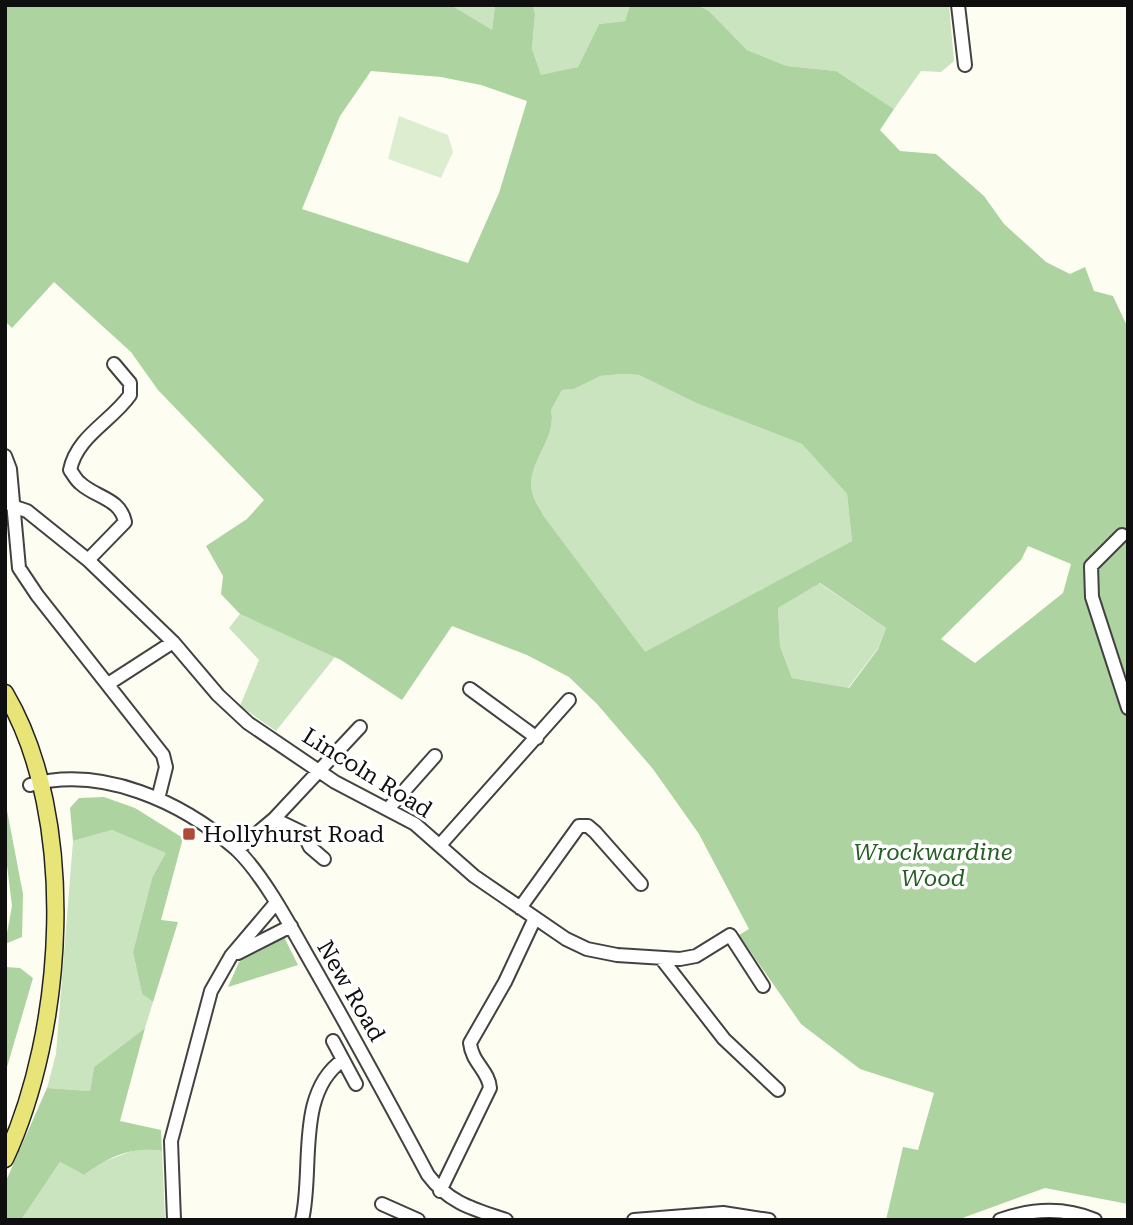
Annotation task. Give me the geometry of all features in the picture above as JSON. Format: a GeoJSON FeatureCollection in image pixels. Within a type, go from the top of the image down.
{"type":"FeatureCollection","features":[{"type":"Feature","properties":{"kind":"main road"},"geometry":{"type":"LineString","coordinates":[[5,693],[19,718],[50,839],[55,904],[53,977],[34,1086],[5,1159]]}},
{"type":"Feature","properties":{"kind":"main road"},"geometry":{"type":"LineString","coordinates":[[5,713],[35,784],[45,887],[46,954],[29,1067],[17,1111],[5,1139]]}},
{"type":"Feature","properties":{"kind":"street"},"geometry":{"type":"LineString","coordinates":[[958,5],[965,65]]}},
{"type":"Feature","properties":{"kind":"street"},"geometry":{"type":"LineString","coordinates":[[88,560],[125,522],[122,512],[114,503],[80,483],[70,470],[73,456],[83,442],[130,395],[130,383],[114,364]]}},
{"type":"Feature","properties":{"kind":"street"},"geometry":{"type":"LineString","coordinates":[[5,456],[10,468],[19,568],[37,595],[163,755],[166,767],[158,799]]}},
{"type":"Feature","properties":{"kind":"street","name":"Lincoln Road"},"geometry":{"type":"LineString","coordinates":[[12,506],[27,511],[88,560],[173,642],[230,708],[350,791],[415,824],[474,876],[566,940],[587,949],[661,958],[696,956],[730,935],[762,986]]}},
{"type":"Feature","properties":{"kind":"street"},"geometry":{"type":"LineString","coordinates":[[1122,535],[1091,566],[1092,597],[1128,708]]}},
{"type":"Feature","properties":{"kind":"street"},"geometry":{"type":"LineString","coordinates":[[108,684],[173,642]]}},
{"type":"Feature","properties":{"kind":"street"},"geometry":{"type":"LineString","coordinates":[[470,689],[537,738]]}},
{"type":"Feature","properties":{"kind":"street"},"geometry":{"type":"LineString","coordinates":[[440,845],[569,700]]}},
{"type":"Feature","properties":{"kind":"street"},"geometry":{"type":"LineString","coordinates":[[237,850],[274,819],[360,727]]}},
{"type":"Feature","properties":{"kind":"street"},"geometry":{"type":"LineString","coordinates":[[388,809],[435,756]]}},
{"type":"Feature","properties":{"kind":"street","name":"New Road"},"geometry":{"type":"LineString","coordinates":[[35,784],[87,780],[158,799],[182,809],[237,850],[291,926],[428,1175],[462,1214],[490,1214],[506,1220]]}},
{"type":"Feature","properties":{"kind":"street"},"geometry":{"type":"LineString","coordinates":[[274,819],[303,833],[310,847],[324,859]]}},
{"type":"Feature","properties":{"kind":"street"},"geometry":{"type":"LineString","coordinates":[[520,908],[579,826],[595,832],[641,884]]}},
{"type":"Feature","properties":{"kind":"street"},"geometry":{"type":"LineString","coordinates":[[174,1220],[171,1141],[211,991],[231,956],[275,904]]}},
{"type":"Feature","properties":{"kind":"street"},"geometry":{"type":"LineString","coordinates":[[440,1191],[490,1088],[489,1080],[475,1063],[470,1042],[505,982],[535,918]]}},
{"type":"Feature","properties":{"kind":"street"},"geometry":{"type":"LineString","coordinates":[[231,956],[291,926]]}},
{"type":"Feature","properties":{"kind":"street"},"geometry":{"type":"LineString","coordinates":[[661,958],[724,1039],[769,1088]]}},
{"type":"Feature","properties":{"kind":"street"},"geometry":{"type":"LineString","coordinates":[[333,1041],[356,1084]]}},
{"type":"Feature","properties":{"kind":"street"},"geometry":{"type":"LineString","coordinates":[[302,1220],[309,1179],[308,1130],[321,1086],[332,1068],[343,1060]]}},
{"type":"Feature","properties":{"kind":"street"},"geometry":{"type":"LineString","coordinates":[[382,1204],[418,1220]]}},
{"type":"Feature","properties":{"kind":"street"},"geometry":{"type":"LineString","coordinates":[[1000,1220],[1039,1210],[1089,1217]]}},
{"type":"Feature","properties":{"kind":"street"},"geometry":{"type":"LineString","coordinates":[[634,1220],[723,1213],[769,1220]]}},
{"type":"Feature","properties":{"kind":"green space","name":"Wrockwardine Wood"},"geometry":{"type":"Polygon","coordinates":[[[5,5],[451,5],[492,30],[495,5],[533,5],[535,14],[532,49],[541,75],[578,67],[599,24],[625,21],[630,5],[697,5],[709,11],[747,50],[787,66],[836,71],[894,109],[880,130],[900,151],[936,154],[984,196],[1004,224],[1046,262],[1070,274],[1085,267],[1094,291],[1113,296],[1128,328],[1128,528],[1125,535],[1128,536],[1128,1204],[1045,1188],[957,1220],[886,1220],[903,1147],[918,1150],[934,1093],[860,1069],[801,1024],[739,935],[749,929],[699,834],[653,769],[597,704],[569,677],[527,655],[452,626],[402,700],[341,660],[240,614],[221,594],[223,576],[206,546],[247,519],[264,500],[158,390],[131,352],[54,282],[12,328],[5,321],[5,5]],[[371,71],[340,116],[302,209],[468,263],[499,193],[527,101],[481,85],[441,77],[371,71]],[[639,375],[600,376],[574,389],[562,390],[551,410],[550,431],[536,463],[531,484],[534,498],[543,515],[645,652],[852,541],[847,494],[802,444],[696,403],[639,375]],[[1028,546],[1021,560],[941,639],[975,663],[1063,593],[1071,564],[1028,546]],[[820,583],[778,608],[780,646],[792,678],[849,688],[878,649],[886,628],[820,583]]]}},
{"type":"Feature","properties":{"kind":"green space"},"geometry":{"type":"Polygon","coordinates":[[[451,5],[495,5],[492,31],[451,5]]]}},
{"type":"Feature","properties":{"kind":"green space"},"geometry":{"type":"Polygon","coordinates":[[[533,5],[630,5],[625,21],[599,24],[578,67],[541,76],[532,49],[535,14],[533,5]]]}},
{"type":"Feature","properties":{"kind":"green space"},"geometry":{"type":"Polygon","coordinates":[[[697,5],[949,5],[954,61],[941,72],[921,71],[894,109],[836,71],[787,66],[747,50],[709,11],[697,5]]]}},
{"type":"Feature","properties":{"kind":"green space"},"geometry":{"type":"Polygon","coordinates":[[[399,116],[448,135],[453,152],[441,178],[388,159],[399,116]]]}},
{"type":"Feature","properties":{"kind":"green space"},"geometry":{"type":"Polygon","coordinates":[[[639,375],[696,403],[802,444],[847,494],[852,541],[645,653],[543,515],[533,495],[531,484],[536,463],[550,431],[551,410],[562,390],[574,389],[599,376],[639,375]]]}},
{"type":"Feature","properties":{"kind":"green space"},"geometry":{"type":"Polygon","coordinates":[[[819,583],[886,628],[878,648],[848,688],[792,678],[780,646],[778,608],[819,583]]]}},
{"type":"Feature","properties":{"kind":"green space"},"geometry":{"type":"Polygon","coordinates":[[[240,614],[335,657],[276,731],[240,706],[259,660],[229,628],[240,614]]]}},
{"type":"Feature","properties":{"kind":"green space"},"geometry":{"type":"Polygon","coordinates":[[[104,797],[135,808],[183,838],[161,920],[178,922],[153,1002],[142,994],[133,952],[152,878],[166,853],[112,830],[73,841],[70,808],[79,798],[104,797]]]}},
{"type":"Feature","properties":{"kind":"green space"},"geometry":{"type":"Polygon","coordinates":[[[5,800],[23,894],[22,937],[5,944],[12,906],[5,849],[5,800]]]}},
{"type":"Feature","properties":{"kind":"green space"},"geometry":{"type":"Polygon","coordinates":[[[112,830],[167,853],[152,878],[133,952],[142,994],[153,1002],[145,1028],[94,1067],[90,1091],[47,1088],[56,1054],[73,841],[112,830]]]}},
{"type":"Feature","properties":{"kind":"green space"},"geometry":{"type":"Polygon","coordinates":[[[284,937],[298,965],[228,987],[239,962],[284,937]]]}},
{"type":"Feature","properties":{"kind":"green space"},"geometry":{"type":"Polygon","coordinates":[[[5,967],[20,968],[33,978],[5,1074],[5,967]]]}},
{"type":"Feature","properties":{"kind":"green space"},"geometry":{"type":"Polygon","coordinates":[[[145,1028],[120,1121],[161,1130],[162,1151],[141,1150],[121,1154],[84,1175],[60,1162],[21,1220],[5,1220],[5,1183],[47,1088],[90,1091],[94,1067],[145,1028]]]}},
{"type":"Feature","properties":{"kind":"green space"},"geometry":{"type":"Polygon","coordinates":[[[143,1147],[162,1151],[165,1220],[21,1220],[60,1162],[84,1175],[100,1163],[143,1147]]]}},
{"type":"Feature","properties":{"kind":"place","name":"Hollyhurst Road"},"geometry":{"type":"Point","coordinates":[189,834]}}]}
